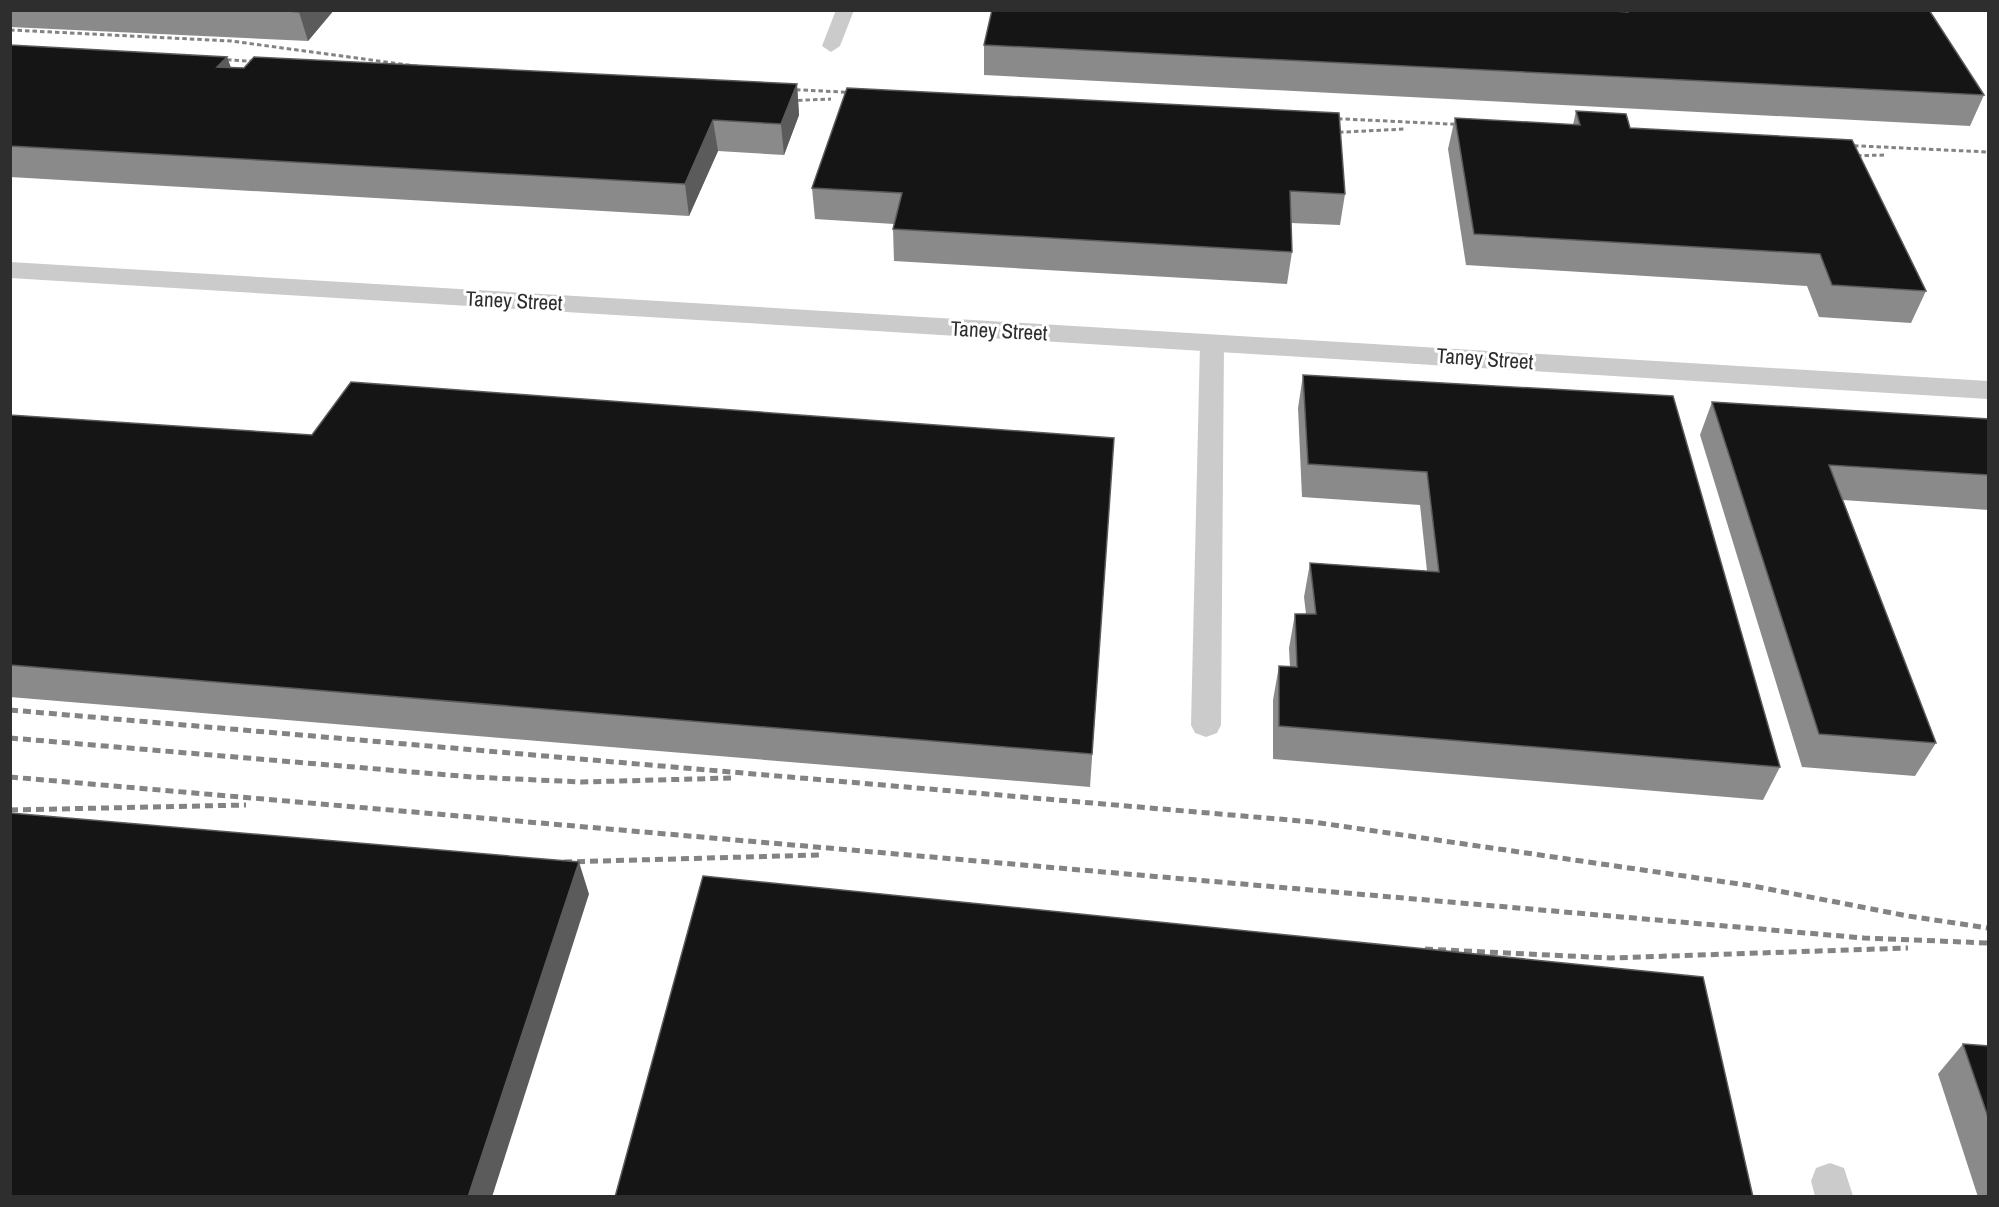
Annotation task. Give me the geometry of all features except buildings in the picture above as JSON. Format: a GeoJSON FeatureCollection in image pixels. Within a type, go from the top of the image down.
{"type":"FeatureCollection","features":[{"type":"Feature","properties":{"kind":"street","name":"Taney Street"},"geometry":{"type":"LineString","coordinates":[[10,270],[1989,390]]}},
{"type":"Feature","properties":{"kind":"lane"},"geometry":{"type":"LineString","coordinates":[[831,45],[845,10]]}},
{"type":"Feature","properties":{"kind":"lane"},"geometry":{"type":"LineString","coordinates":[[1206,725],[1212,344]]}},
{"type":"Feature","properties":{"kind":"railway"},"geometry":{"type":"LineString","coordinates":[[10,30],[231,41],[423,67]]}},
{"type":"Feature","properties":{"kind":"railway"},"geometry":{"type":"LineString","coordinates":[[212,59],[266,62]]}},
{"type":"Feature","properties":{"kind":"railway"},"geometry":{"type":"LineString","coordinates":[[781,89],[862,93]]}},
{"type":"Feature","properties":{"kind":"railway"},"geometry":{"type":"LineString","coordinates":[[783,101],[831,99]]}},
{"type":"Feature","properties":{"kind":"railway"},"geometry":{"type":"LineString","coordinates":[[1323,118],[1470,125]]}},
{"type":"Feature","properties":{"kind":"railway"},"geometry":{"type":"LineString","coordinates":[[1324,133],[1405,129]]}},
{"type":"Feature","properties":{"kind":"railway"},"geometry":{"type":"LineString","coordinates":[[1839,145],[1988,152]]}},
{"type":"Feature","properties":{"kind":"railway"},"geometry":{"type":"LineString","coordinates":[[1842,156],[1887,155]]}},
{"type":"Feature","properties":{"kind":"railway"},"geometry":{"type":"LineString","coordinates":[[10,710],[1313,822],[1753,886],[1908,916],[1988,928]]}},
{"type":"Feature","properties":{"kind":"railway"},"geometry":{"type":"LineString","coordinates":[[10,738],[472,777],[582,782],[731,778]]}},
{"type":"Feature","properties":{"kind":"railway"},"geometry":{"type":"LineString","coordinates":[[10,777],[1864,938],[1988,943]]}},
{"type":"Feature","properties":{"kind":"railway"},"geometry":{"type":"LineString","coordinates":[[10,810],[246,805]]}},
{"type":"Feature","properties":{"kind":"railway"},"geometry":{"type":"LineString","coordinates":[[564,862],[819,855]]}},
{"type":"Feature","properties":{"kind":"railway"},"geometry":{"type":"LineString","coordinates":[[1425,949],[1611,958],[1908,948]]}}]}
